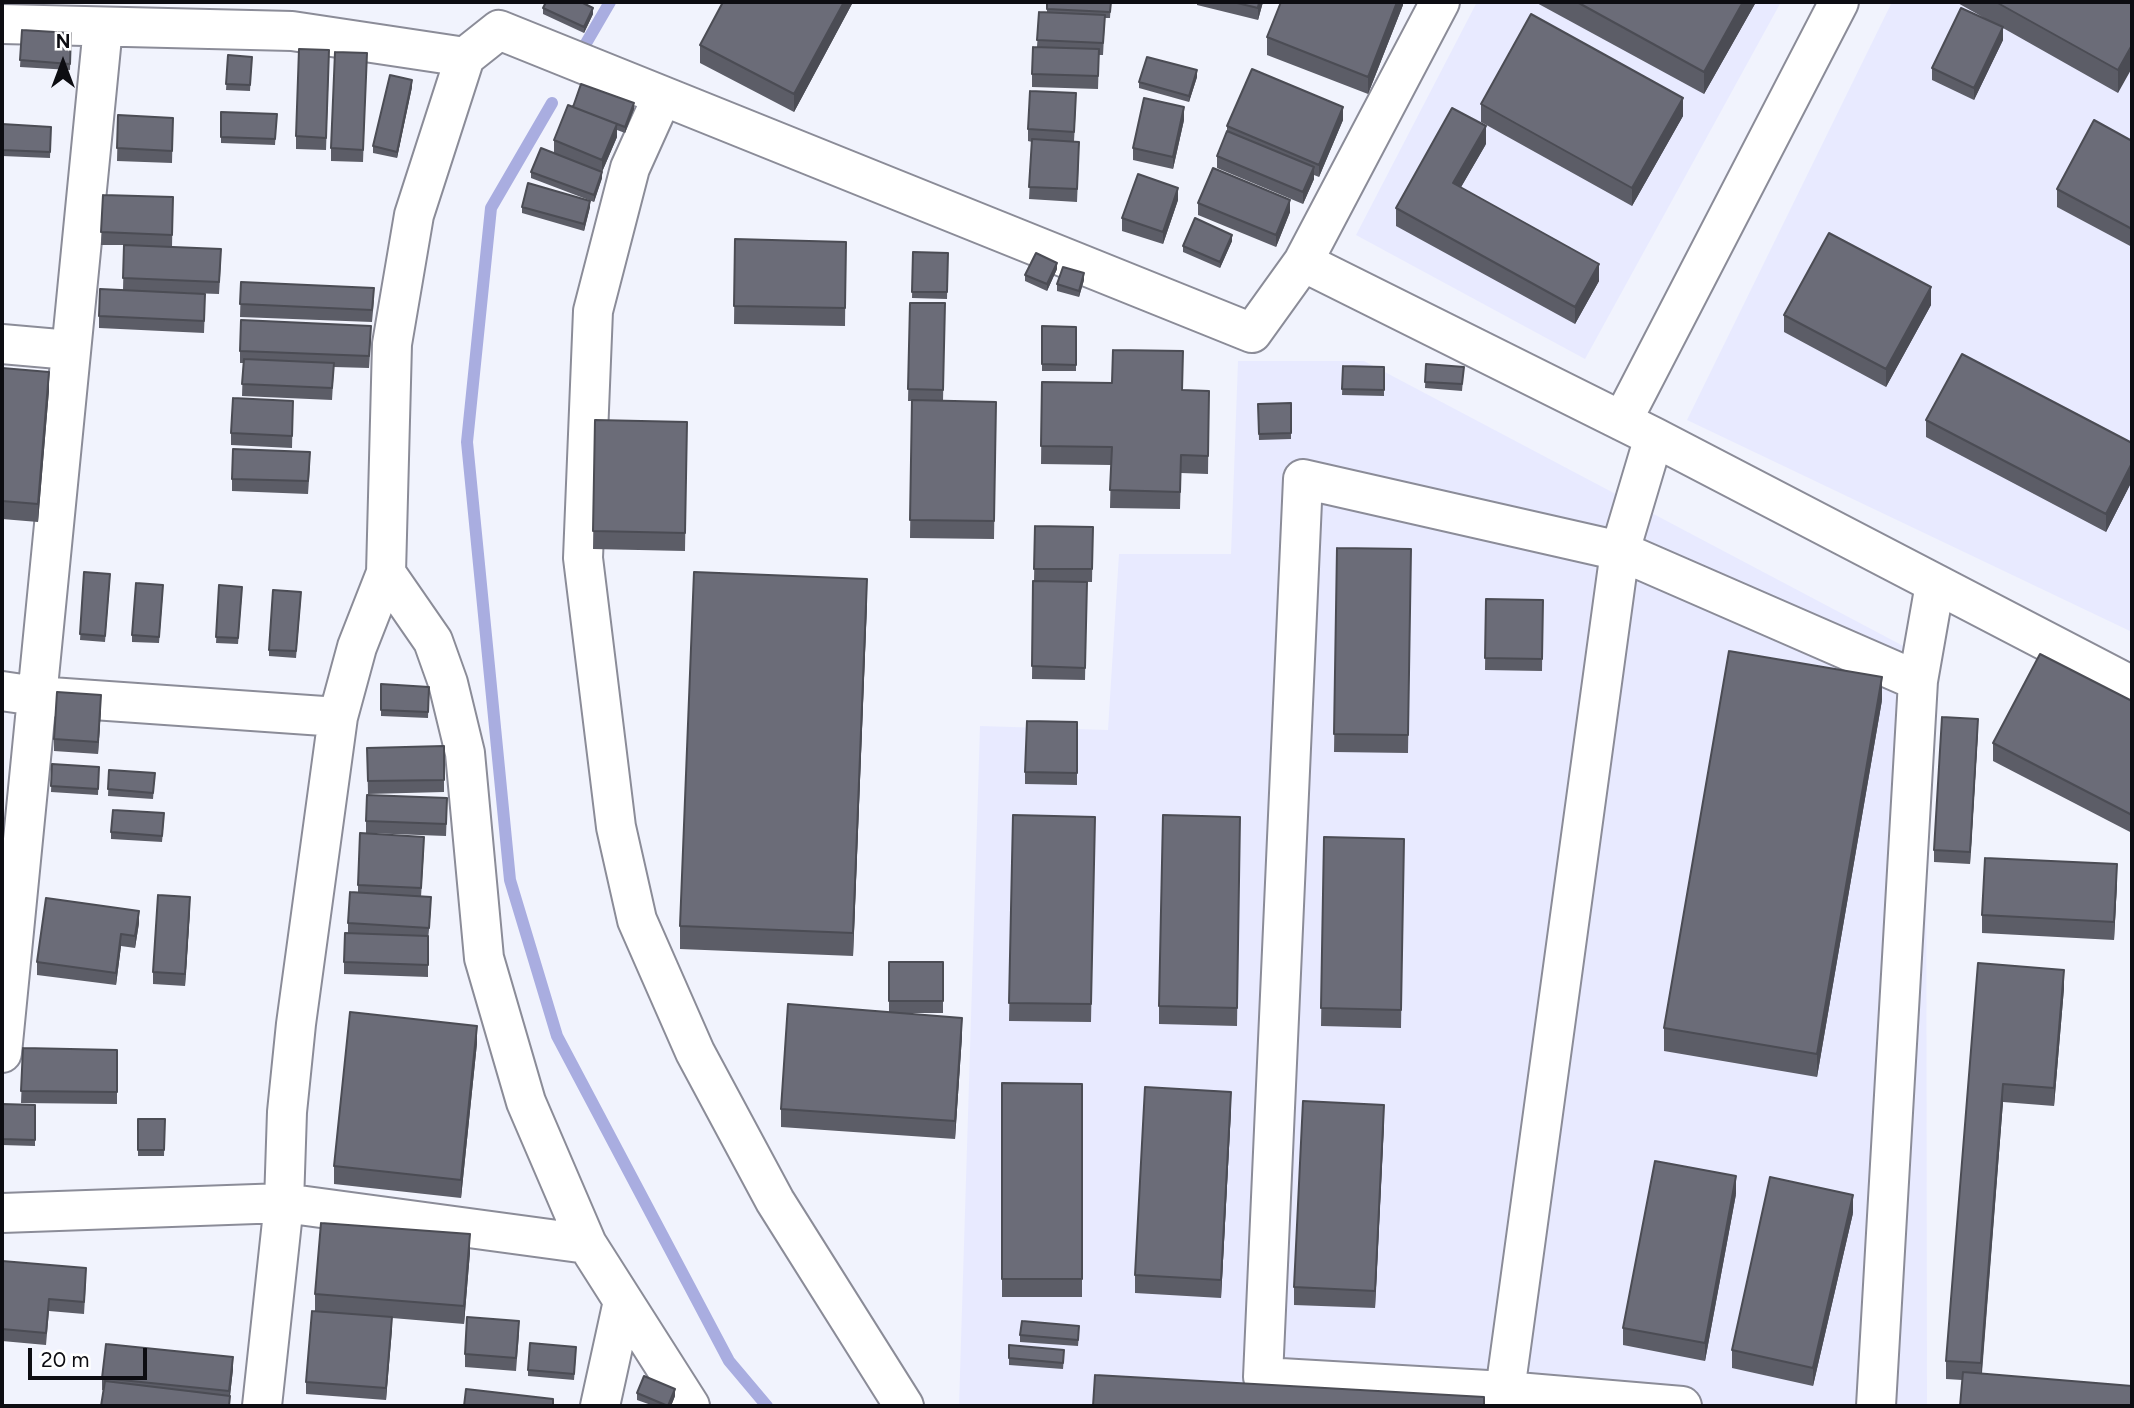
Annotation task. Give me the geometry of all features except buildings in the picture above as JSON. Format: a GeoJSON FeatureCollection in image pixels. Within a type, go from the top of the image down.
{"type":"FeatureCollection","features":[{"type":"Feature","properties":{"kind":"street"},"geometry":{"type":"LineString","coordinates":[[262,1406],[284,1203],[287,1112],[296,1024],[338,717],[357,647],[386,573],[391,344],[414,215],[465,57],[506,16],[536,44],[1252,333],[1304,262],[1440,2]]}},
{"type":"Feature","properties":{"kind":"street"},"geometry":{"type":"LineString","coordinates":[[1505,1391],[1638,429],[1839,2]]}},
{"type":"Feature","properties":{"kind":"street"},"geometry":{"type":"LineString","coordinates":[[2,24],[103,27],[297,16],[465,57]]}},
{"type":"Feature","properties":{"kind":"street"},"geometry":{"type":"LineString","coordinates":[[2,1053],[19,693],[70,350],[103,27]]}},
{"type":"Feature","properties":{"kind":"street"},"geometry":{"type":"LineString","coordinates":[[662,97],[630,169],[593,311],[583,558],[616,827],[637,920],[695,1052],[775,1201],[904,1406]]}},
{"type":"Feature","properties":{"kind":"street"},"geometry":{"type":"LineString","coordinates":[[1304,262],[1638,429],[2132,686]]}},
{"type":"Feature","properties":{"kind":"street"},"geometry":{"type":"LineString","coordinates":[[2,344],[70,350]]}},
{"type":"Feature","properties":{"kind":"street"},"geometry":{"type":"LineString","coordinates":[[1682,1406],[1505,1391],[1264,1377],[1304,479],[1620,551],[1918,681]]}},
{"type":"Feature","properties":{"kind":"street"},"geometry":{"type":"LineString","coordinates":[[386,573],[433,641],[448,683],[465,753],[484,958],[526,1102],[587,1244],[690,1406]]}},
{"type":"Feature","properties":{"kind":"street"},"geometry":{"type":"LineString","coordinates":[[1876,1406],[1918,681],[1935,583]]}},
{"type":"Feature","properties":{"kind":"street"},"geometry":{"type":"LineString","coordinates":[[19,693],[338,717]]}},
{"type":"Feature","properties":{"kind":"street"},"geometry":{"type":"LineString","coordinates":[[2,1213],[284,1203],[587,1244]]}},
{"type":"Feature","properties":{"kind":"street"},"geometry":{"type":"LineString","coordinates":[[600,1406],[623,1301]]}},
{"type":"Feature","properties":{"kind":"shaded area"},"geometry":{"type":"Polygon","coordinates":[[[1477,2],[1781,2],[1585,359],[1356,235],[1477,2]]]}},
{"type":"Feature","properties":{"kind":"shaded area"},"geometry":{"type":"Polygon","coordinates":[[[1892,2],[2132,2],[2132,632],[1687,420],[1892,2]]]}},
{"type":"Feature","properties":{"kind":"shaded area"},"geometry":{"type":"Polygon","coordinates":[[[1238,361],[1364,361],[1926,658],[1927,1406],[959,1406],[980,726],[1108,730],[1119,554],[1231,554],[1238,361]]]}},
{"type":"Feature","properties":{"kind":"waterway"},"geometry":{"type":"LineString","coordinates":[[578,57],[610,2]]}},
{"type":"Feature","properties":{"kind":"waterway"},"geometry":{"type":"LineString","coordinates":[[552,103],[491,208],[467,442],[510,880],[557,1036],[729,1361],[767,1406]]}}]}
